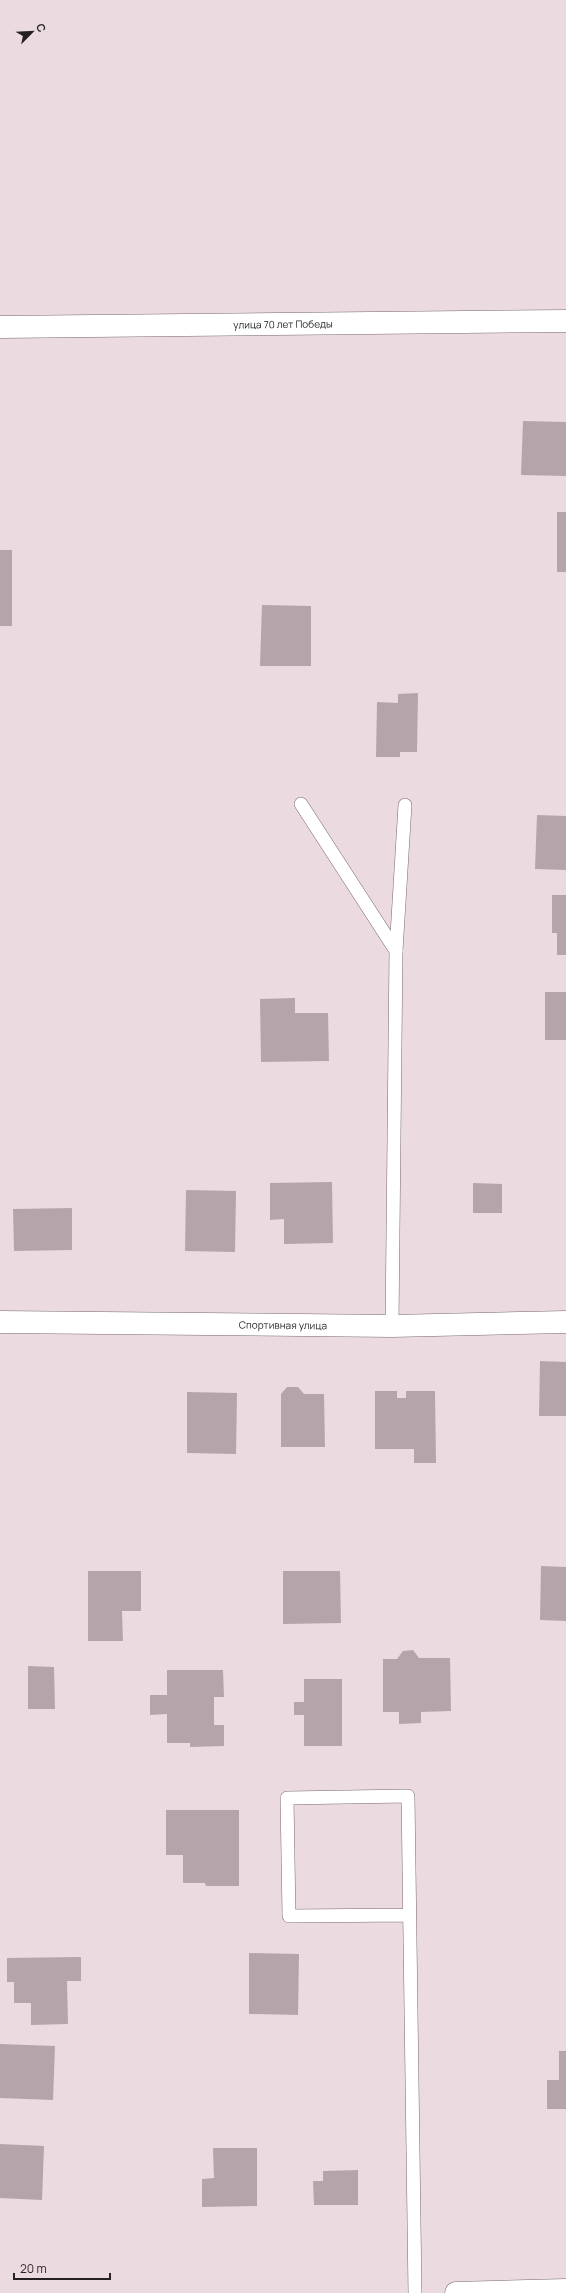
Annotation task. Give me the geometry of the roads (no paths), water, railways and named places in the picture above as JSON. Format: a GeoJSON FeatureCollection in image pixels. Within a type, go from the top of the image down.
{"type":"FeatureCollection","features":[{"type":"Feature","properties":{"kind":"street","name":"улица 70 лет Победы"},"geometry":{"type":"LineString","coordinates":[[0,327],[566,321]]}},
{"type":"Feature","properties":{"kind":"street","name":"Спортивная улица"},"geometry":{"type":"LineString","coordinates":[[0,1322],[392,1326],[566,1322]]}},
{"type":"Feature","properties":{"kind":"street"},"geometry":{"type":"LineString","coordinates":[[456,2293],[566,2290]]}},
{"type":"Feature","properties":{"kind":"lane"},"geometry":{"type":"LineString","coordinates":[[301,804],[396,951]]}},
{"type":"Feature","properties":{"kind":"lane"},"geometry":{"type":"LineString","coordinates":[[392,1326],[396,951],[405,805]]}},
{"type":"Feature","properties":{"kind":"lane"},"geometry":{"type":"LineString","coordinates":[[409,1915],[289,1916],[287,1798],[408,1796],[415,2293]]}}]}
